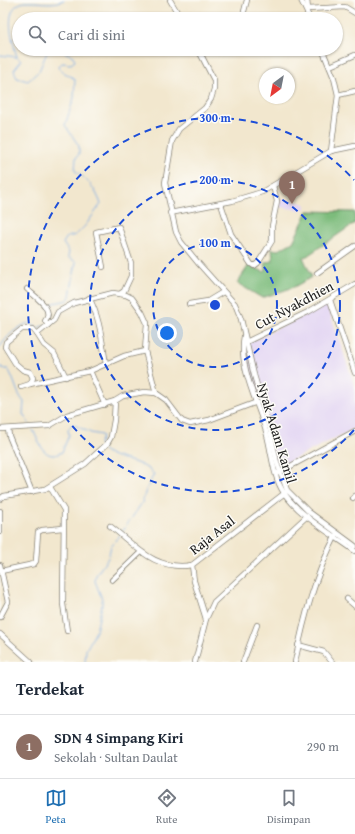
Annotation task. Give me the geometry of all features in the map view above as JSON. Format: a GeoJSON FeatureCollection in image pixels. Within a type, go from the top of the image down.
{"type":"FeatureCollection","features":[{"type":"Feature","properties":{"kind":"street"},"geometry":{"type":"LineString","coordinates":[[170,0],[178,12]]}},
{"type":"Feature","properties":{"kind":"street"},"geometry":{"type":"LineString","coordinates":[[244,12],[247,0]]}},
{"type":"Feature","properties":{"kind":"street"},"geometry":{"type":"LineString","coordinates":[[301,0],[307,10]]}},
{"type":"Feature","properties":{"kind":"street"},"geometry":{"type":"LineString","coordinates":[[307,0],[307,10]]}},
{"type":"Feature","properties":{"kind":"street"},"geometry":{"type":"LineString","coordinates":[[307,10],[345,7],[355,13]]}},
{"type":"Feature","properties":{"kind":"street"},"geometry":{"type":"LineString","coordinates":[[330,66],[355,55]]}},
{"type":"Feature","properties":{"kind":"street","name":"Nyak Adam Kamil"},"geometry":{"type":"LineString","coordinates":[[202,56],[214,80],[212,94],[205,108],[176,133],[165,183],[170,213],[181,242],[235,304],[241,318],[248,376],[278,472],[286,492],[300,506],[307,516],[336,535],[355,550]]}},
{"type":"Feature","properties":{"kind":"street"},"geometry":{"type":"LineString","coordinates":[[325,56],[330,66],[338,95],[331,151]]}},
{"type":"Feature","properties":{"kind":"street"},"geometry":{"type":"LineString","coordinates":[[338,95],[355,90]]}},
{"type":"Feature","properties":{"kind":"street"},"geometry":{"type":"LineString","coordinates":[[170,213],[221,204],[262,192],[331,151],[354,146]]}},
{"type":"Feature","properties":{"kind":"street"},"geometry":{"type":"LineString","coordinates":[[221,204],[231,234],[250,264],[254,266],[258,263],[272,240],[272,226],[277,201],[273,186]]}},
{"type":"Feature","properties":{"kind":"street"},"geometry":{"type":"LineString","coordinates":[[103,267],[96,232],[120,227],[130,262],[131,276],[129,283],[121,293]]}},
{"type":"Feature","properties":{"kind":"street"},"geometry":{"type":"LineString","coordinates":[[317,273],[355,246]]}},
{"type":"Feature","properties":{"kind":"street","name":"Cut Nyakdhien"},"geometry":{"type":"LineString","coordinates":[[245,343],[330,300],[355,284]]}},
{"type":"Feature","properties":{"kind":"street"},"geometry":{"type":"LineString","coordinates":[[27,289],[46,306],[46,323]]}},
{"type":"Feature","properties":{"kind":"street"},"geometry":{"type":"LineString","coordinates":[[189,304],[208,301],[223,292]]}},
{"type":"Feature","properties":{"kind":"street"},"geometry":{"type":"LineString","coordinates":[[37,334],[46,323],[54,320],[58,312],[74,303],[113,293],[121,293],[132,298],[145,317],[148,329],[145,351],[156,393]]}},
{"type":"Feature","properties":{"kind":"street"},"geometry":{"type":"LineString","coordinates":[[89,298],[93,304],[106,364]]}},
{"type":"Feature","properties":{"kind":"street"},"geometry":{"type":"LineString","coordinates":[[330,300],[355,370]]}},
{"type":"Feature","properties":{"kind":"street"},"geometry":{"type":"LineString","coordinates":[[30,384],[33,378],[31,373],[15,364],[5,347],[6,342],[22,329],[33,329],[44,344],[54,353],[66,377]]}},
{"type":"Feature","properties":{"kind":"street"},"geometry":{"type":"LineString","coordinates":[[245,343],[278,472],[355,431]]}},
{"type":"Feature","properties":{"kind":"street"},"geometry":{"type":"LineString","coordinates":[[21,387],[90,371],[122,359],[124,356],[145,351]]}},
{"type":"Feature","properties":{"kind":"street"},"geometry":{"type":"LineString","coordinates":[[90,371],[105,405]]}},
{"type":"Feature","properties":{"kind":"street"},"geometry":{"type":"LineString","coordinates":[[0,429],[49,426],[67,415],[105,405],[123,396],[144,392],[156,393],[166,400],[182,421],[190,424],[209,420],[257,402]]}},
{"type":"Feature","properties":{"kind":"street"},"geometry":{"type":"LineString","coordinates":[[0,499],[4,496],[32,492],[50,487],[85,464],[107,444],[112,431],[115,401]]}},
{"type":"Feature","properties":{"kind":"street"},"geometry":{"type":"LineString","coordinates":[[8,429],[9,436],[32,492]]}},
{"type":"Feature","properties":{"kind":"street"},"geometry":{"type":"LineString","coordinates":[[50,487],[64,510],[63,604],[67,631]]}},
{"type":"Feature","properties":{"kind":"street","name":"Raja Asal"},"geometry":{"type":"LineString","coordinates":[[206,619],[194,582],[192,565],[286,492]]}},
{"type":"Feature","properties":{"kind":"street"},"geometry":{"type":"LineString","coordinates":[[300,506],[336,535],[355,546]]}},
{"type":"Feature","properties":{"kind":"street"},"geometry":{"type":"LineString","coordinates":[[0,511],[0,532]]}},
{"type":"Feature","properties":{"kind":"street"},"geometry":{"type":"LineString","coordinates":[[195,662],[206,619],[214,602],[307,516]]}},
{"type":"Feature","properties":{"kind":"street"},"geometry":{"type":"LineString","coordinates":[[110,526],[141,552],[165,565],[176,567],[192,565]]}},
{"type":"Feature","properties":{"kind":"street"},"geometry":{"type":"LineString","coordinates":[[1,571],[34,564],[36,561],[38,532],[64,528]]}},
{"type":"Feature","properties":{"kind":"street"},"geometry":{"type":"LineString","coordinates":[[295,662],[298,645],[319,570],[336,535]]}},
{"type":"Feature","properties":{"kind":"street"},"geometry":{"type":"LineString","coordinates":[[112,580],[141,552]]}},
{"type":"Feature","properties":{"kind":"street"},"geometry":{"type":"LineString","coordinates":[[0,565],[8,602],[0,617]]}},
{"type":"Feature","properties":{"kind":"street"},"geometry":{"type":"LineString","coordinates":[[347,599],[355,606]]}},
{"type":"Feature","properties":{"kind":"street"},"geometry":{"type":"LineString","coordinates":[[243,662],[257,625]]}},
{"type":"Feature","properties":{"kind":"street"},"geometry":{"type":"LineString","coordinates":[[0,634],[31,662]]}},
{"type":"Feature","properties":{"kind":"street"},"geometry":{"type":"LineString","coordinates":[[298,645],[324,652],[332,662]]}},
{"type":"Feature","properties":{"kind":"shaded area"},"geometry":{"type":"Polygon","coordinates":[[[280,199],[303,203],[306,205],[305,209],[301,208],[301,210],[280,207],[280,199]]]}},
{"type":"Feature","properties":{"kind":"shaded area"},"geometry":{"type":"Polygon","coordinates":[[[327,304],[355,387],[355,428],[276,468],[244,345],[327,304]]]}},
{"type":"Feature","properties":{"kind":"green space"},"geometry":{"type":"Polygon","coordinates":[[[308,211],[355,212],[355,223],[307,256],[303,257],[312,277],[294,287],[262,298],[237,283],[249,265],[264,272],[266,271],[265,262],[273,261],[272,249],[278,250],[293,242],[308,211]]]}},
{"type":"Feature","properties":{"kind":"waterway"},"geometry":{"type":"LineString","coordinates":[[12,12],[15,7],[21,3],[52,3],[64,0]]}},
{"type":"Feature","properties":{"kind":"waterway"},"geometry":{"type":"LineString","coordinates":[[12,12],[10,22],[12,36]]}},
{"type":"Feature","properties":{"kind":"waterway"},"geometry":{"type":"LineString","coordinates":[[0,55],[17,57],[21,61],[14,70],[17,78],[28,81],[39,71],[45,56]]}},
{"type":"Feature","properties":{"kind":"waterway"},"geometry":{"type":"LineString","coordinates":[[49,309],[54,303],[68,300],[70,296],[76,262],[68,257],[69,252],[63,243],[67,237],[76,235],[85,226],[101,204],[91,185],[75,171],[76,158],[79,154],[79,146],[65,125],[74,98],[75,79],[60,70],[59,66],[62,63],[71,64],[75,61],[73,56]]}},
{"type":"Feature","properties":{"kind":"waterway"},"geometry":{"type":"LineString","coordinates":[[0,347],[12,333],[23,325],[28,323],[38,328],[44,325]]}},
{"type":"Feature","properties":{"kind":"waterway"},"geometry":{"type":"LineString","coordinates":[[0,366],[4,369],[8,369],[19,395],[24,402],[23,414],[30,425]]}},
{"type":"Feature","properties":{"kind":"waterway"},"geometry":{"type":"LineString","coordinates":[[33,430],[40,445],[46,453],[51,455],[56,455],[62,452],[69,435],[68,430],[72,424],[91,433],[101,435],[102,437],[99,444],[102,447]]}},
{"type":"Feature","properties":{"kind":"waterway"},"geometry":{"type":"LineString","coordinates":[[103,450],[115,457],[142,465],[154,474],[146,490],[142,503],[122,532]]}},
{"type":"Feature","properties":{"kind":"waterway"},"geometry":{"type":"LineString","coordinates":[[85,662],[86,650],[96,631],[102,605],[102,599],[95,581],[96,575],[108,558],[111,546],[119,536]]}},
{"type":"Feature","properties":{"kind":"place","name":"SDN 4 Simpang Kiri"},"geometry":{"type":"Point","coordinates":[292,204]}}]}
